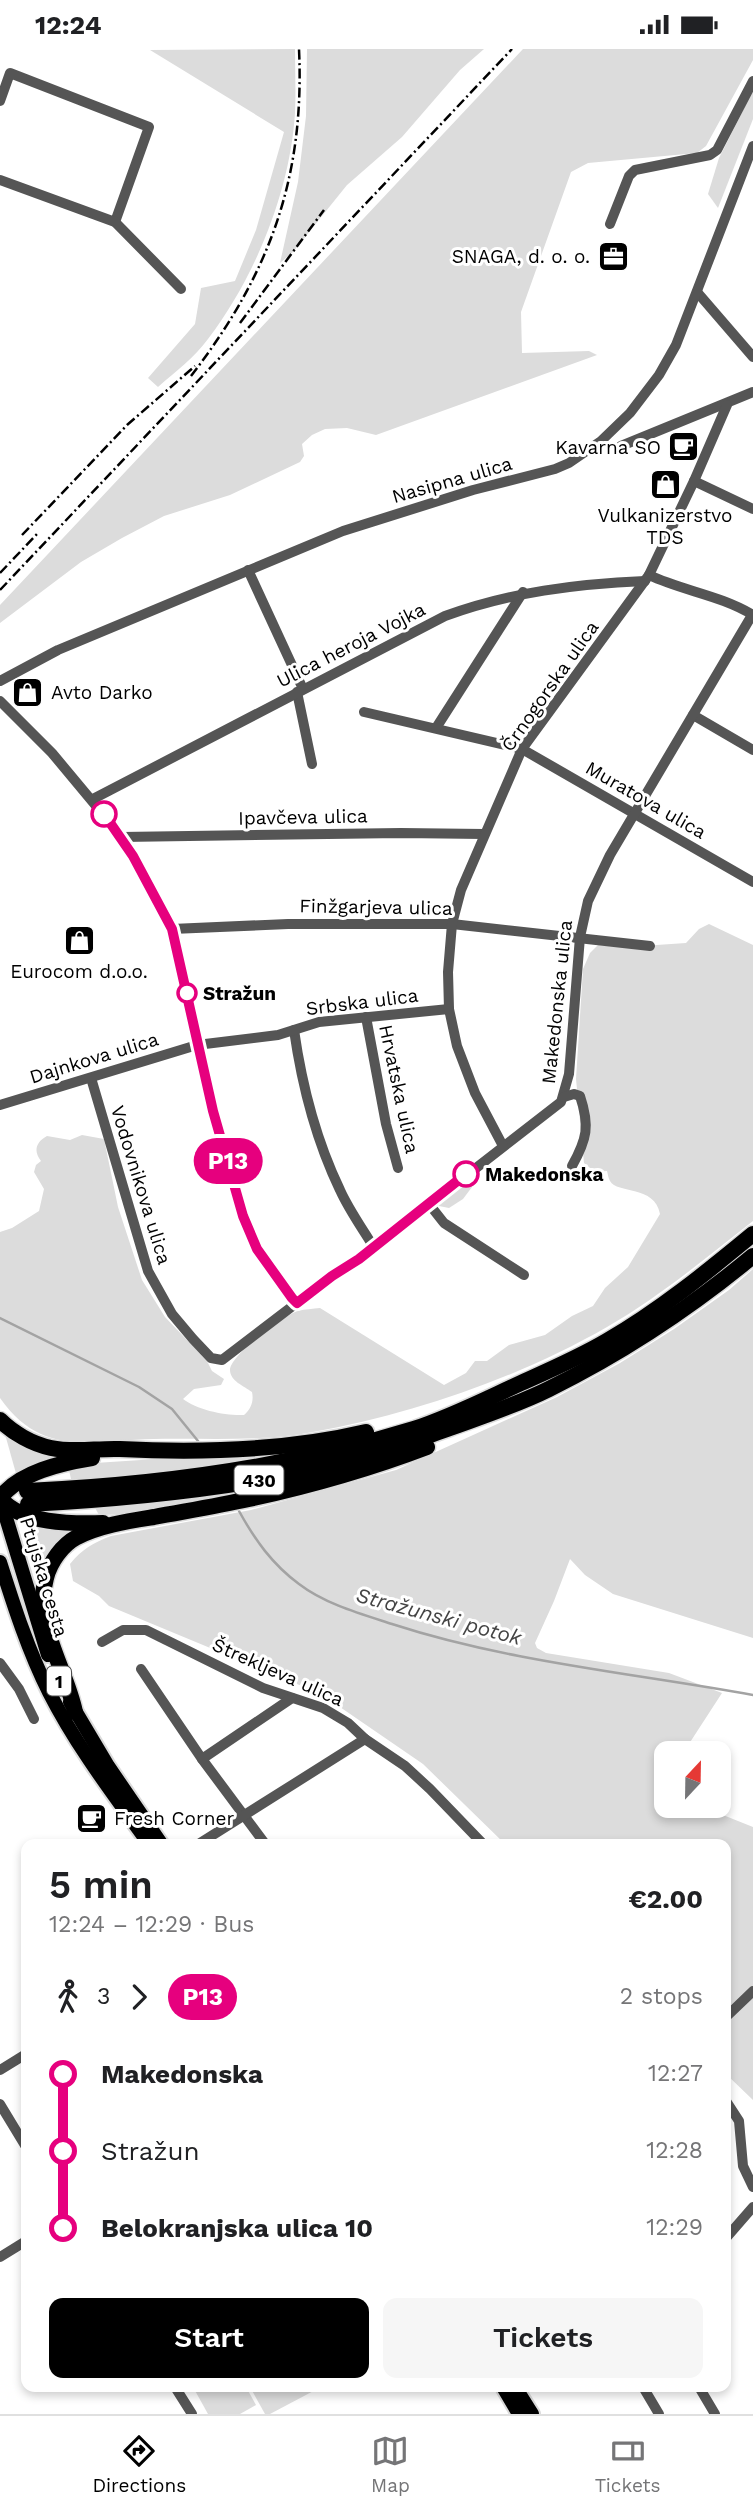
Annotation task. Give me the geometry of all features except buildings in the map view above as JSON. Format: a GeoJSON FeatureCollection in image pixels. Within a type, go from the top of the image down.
{"type":"FeatureCollection","features":[{"type":"Feature","properties":{"kind":"highway","name":"430"},"geometry":{"type":"LineString","coordinates":[[479,1411],[607,1341],[713,1267],[753,1234]]}},
{"type":"Feature","properties":{"kind":"highway","name":"430"},"geometry":{"type":"LineString","coordinates":[[28,1497],[245,1470],[322,1455],[548,1390],[668,1321],[753,1256]]}},
{"type":"Feature","properties":{"kind":"highway"},"geometry":{"type":"LineString","coordinates":[[0,1420],[21,1436],[47,1447],[140,1451],[258,1448],[300,1444],[479,1411]]}},
{"type":"Feature","properties":{"kind":"highway"},"geometry":{"type":"LineString","coordinates":[[75,1711],[70,1689],[44,1620],[43,1591],[46,1578],[56,1556],[66,1545],[77,1538],[122,1523],[250,1499],[369,1467],[459,1433],[479,1411]]}},
{"type":"Feature","properties":{"kind":"highway"},"geometry":{"type":"LineString","coordinates":[[122,1523],[57,1522],[12,1510],[0,1498],[15,1484],[41,1472],[78,1460],[140,1451]]}},
{"type":"Feature","properties":{"kind":"main road","name":"Ptujska cesta"},"geometry":{"type":"LineString","coordinates":[[0,1498],[40,1634],[55,1672],[75,1711],[126,1794],[158,1839]]}},
{"type":"Feature","properties":{"kind":"main road","name":"Ptujska cesta"},"geometry":{"type":"LineString","coordinates":[[0,1562],[27,1643],[49,1691],[98,1774],[146,1839]]}},
{"type":"Feature","properties":{"kind":"main road"},"geometry":{"type":"LineString","coordinates":[[506,2392],[519,2414]]}},
{"type":"Feature","properties":{"kind":"main road"},"geometry":{"type":"LineString","coordinates":[[518,2392],[531,2414]]}},
{"type":"Feature","properties":{"kind":"street"},"geometry":{"type":"LineString","coordinates":[[0,101],[5,71],[149,127],[115,222]]}},
{"type":"Feature","properties":{"kind":"street"},"geometry":{"type":"LineString","coordinates":[[610,224],[629,176],[635,170],[702,158],[716,150],[753,81]]}},
{"type":"Feature","properties":{"kind":"street","name":"Nasipna ulica"},"geometry":{"type":"LineString","coordinates":[[0,681],[58,650],[343,531],[398,512],[555,470],[601,441],[643,397],[676,345],[753,146]]}},
{"type":"Feature","properties":{"kind":"street"},"geometry":{"type":"LineString","coordinates":[[0,180],[115,222],[181,289]]}},
{"type":"Feature","properties":{"kind":"street"},"geometry":{"type":"LineString","coordinates":[[697,292],[753,357]]}},
{"type":"Feature","properties":{"kind":"street"},"geometry":{"type":"LineString","coordinates":[[621,446],[727,405],[753,392]]}},
{"type":"Feature","properties":{"kind":"street","name":"Črnogorska ulica"},"geometry":{"type":"LineString","coordinates":[[503,1146],[471,1084],[457,1046],[449,1009],[448,972],[452,924],[461,890],[522,750],[647,578],[727,405]]}},
{"type":"Feature","properties":{"kind":"street"},"geometry":{"type":"LineString","coordinates":[[694,481],[753,509]]}},
{"type":"Feature","properties":{"kind":"street"},"geometry":{"type":"LineString","coordinates":[[248,570],[300,691],[312,764]]}},
{"type":"Feature","properties":{"kind":"street"},"geometry":{"type":"LineString","coordinates":[[647,578],[725,600],[752,615]]}},
{"type":"Feature","properties":{"kind":"street","name":"Ulica heroja Vojka"},"geometry":{"type":"LineString","coordinates":[[93,799],[445,616],[523,592],[647,578]]}},
{"type":"Feature","properties":{"kind":"street"},"geometry":{"type":"LineString","coordinates":[[436,728],[523,592]]}},
{"type":"Feature","properties":{"kind":"street","name":"Makedonska ulica"},"geometry":{"type":"LineString","coordinates":[[218,1360],[229,1355],[558,1107],[564,1097],[569,1074],[583,917],[598,879],[634,814],[752,615]]}},
{"type":"Feature","properties":{"kind":"street"},"geometry":{"type":"LineString","coordinates":[[0,701],[52,753],[122,837],[172,929],[213,1111],[246,1225],[257,1249],[297,1303]]}},
{"type":"Feature","properties":{"kind":"street","name":"Muratova ulica"},"geometry":{"type":"LineString","coordinates":[[364,712],[522,750],[753,881]]}},
{"type":"Feature","properties":{"kind":"street"},"geometry":{"type":"LineString","coordinates":[[693,715],[753,750]]}},
{"type":"Feature","properties":{"kind":"street","name":"Ipavčeva ulica"},"geometry":{"type":"LineString","coordinates":[[122,837],[484,834]]}},
{"type":"Feature","properties":{"kind":"street","name":"Finžgarjeva ulica"},"geometry":{"type":"LineString","coordinates":[[172,929],[288,924],[452,924],[650,946]]}},
{"type":"Feature","properties":{"kind":"street","name":"Srbska ulica"},"geometry":{"type":"LineString","coordinates":[[197,1045],[278,1035],[319,1022],[449,1009]]}},
{"type":"Feature","properties":{"kind":"street","name":"Hrvatska ulica"},"geometry":{"type":"LineString","coordinates":[[366,1017],[386,1124],[398,1168]]}},
{"type":"Feature","properties":{"kind":"street"},"geometry":{"type":"LineString","coordinates":[[294,1030],[313,1126],[341,1193],[373,1246]]}},
{"type":"Feature","properties":{"kind":"street","name":"Dajnkova ulica"},"geometry":{"type":"LineString","coordinates":[[0,1105],[197,1045]]}},
{"type":"Feature","properties":{"kind":"street","name":"Vodovnikova ulica"},"geometry":{"type":"LineString","coordinates":[[91,1079],[148,1271],[172,1314],[211,1358],[218,1360]]}},
{"type":"Feature","properties":{"kind":"street"},"geometry":{"type":"LineString","coordinates":[[564,1097],[574,1094],[580,1096],[587,1125],[585,1141],[572,1166]]}},
{"type":"Feature","properties":{"kind":"street"},"geometry":{"type":"LineString","coordinates":[[429,1204],[443,1223],[524,1275]]}},
{"type":"Feature","properties":{"kind":"street","name":"Štrekljeva ulica"},"geometry":{"type":"LineString","coordinates":[[102,1641],[124,1630],[146,1630],[253,1683],[323,1708],[348,1723],[365,1739],[405,1766],[478,1839]]}},
{"type":"Feature","properties":{"kind":"street"},"geometry":{"type":"LineString","coordinates":[[0,1663],[19,1689],[34,1719]]}},
{"type":"Feature","properties":{"kind":"street"},"geometry":{"type":"LineString","coordinates":[[141,1669],[202,1759],[262,1839]]}},
{"type":"Feature","properties":{"kind":"street"},"geometry":{"type":"LineString","coordinates":[[202,1759],[292,1698]]}},
{"type":"Feature","properties":{"kind":"street"},"geometry":{"type":"LineString","coordinates":[[206,1839],[365,1739]]}},
{"type":"Feature","properties":{"kind":"street"},"geometry":{"type":"LineString","coordinates":[[731,2012],[753,1991]]}},
{"type":"Feature","properties":{"kind":"street"},"geometry":{"type":"LineString","coordinates":[[0,2070],[21,2057]]}},
{"type":"Feature","properties":{"kind":"street"},"geometry":{"type":"LineString","coordinates":[[0,2104],[21,2139]]}},
{"type":"Feature","properties":{"kind":"street"},"geometry":{"type":"LineString","coordinates":[[731,2109],[739,2121],[743,2166],[753,2187]]}},
{"type":"Feature","properties":{"kind":"street"},"geometry":{"type":"LineString","coordinates":[[739,2121],[752,2124]]}},
{"type":"Feature","properties":{"kind":"street"},"geometry":{"type":"LineString","coordinates":[[731,2232],[753,2207]]}},
{"type":"Feature","properties":{"kind":"street"},"geometry":{"type":"LineString","coordinates":[[0,2257],[21,2244]]}},
{"type":"Feature","properties":{"kind":"street"},"geometry":{"type":"LineString","coordinates":[[178,2392],[192,2414]]}},
{"type":"Feature","properties":{"kind":"street"},"geometry":{"type":"LineString","coordinates":[[646,2392],[659,2414]]}},
{"type":"Feature","properties":{"kind":"street"},"geometry":{"type":"LineString","coordinates":[[702,2392],[715,2414]]}},
{"type":"Feature","properties":{"kind":"shaded area"},"geometry":{"type":"Polygon","coordinates":[[[295,49],[292,143],[278,203],[267,232],[241,289],[225,315],[203,346],[158,387],[148,378],[195,324],[201,288],[235,281],[256,230],[284,132],[150,50],[295,49]]]}},
{"type":"Feature","properties":{"kind":"shaded area"},"geometry":{"type":"Polygon","coordinates":[[[307,49],[484,49],[460,70],[402,137],[347,185],[293,252],[280,263],[298,182],[306,116],[307,49]]]}},
{"type":"Feature","properties":{"kind":"shaded area"},"geometry":{"type":"Polygon","coordinates":[[[523,49],[753,49],[753,60],[706,146],[697,153],[588,163],[571,172],[521,312],[522,353],[589,351],[597,355],[376,435],[347,428],[325,429],[302,444],[304,456],[300,462],[230,495],[164,516],[122,538],[81,562],[0,623],[0,605],[523,49]]]}},
{"type":"Feature","properties":{"kind":"shaded area"},"geometry":{"type":"Polygon","coordinates":[[[753,91],[753,119],[718,208],[708,194],[719,158],[753,91]]]}},
{"type":"Feature","properties":{"kind":"shaded area"},"geometry":{"type":"Polygon","coordinates":[[[709,924],[753,945],[753,1221],[645,1303],[573,1345],[464,1392],[389,1415],[293,1435],[69,1441],[51,1438],[33,1430],[16,1417],[0,1398],[0,1232],[12,1228],[39,1211],[44,1189],[34,1172],[41,1161],[37,1147],[47,1136],[70,1140],[82,1135],[104,1139],[118,1207],[142,1280],[165,1317],[207,1361],[212,1371],[224,1379],[221,1385],[194,1389],[183,1399],[204,1409],[229,1414],[246,1413],[252,1402],[252,1392],[232,1377],[232,1363],[259,1336],[298,1311],[320,1308],[444,1385],[466,1373],[475,1361],[487,1361],[509,1345],[545,1335],[572,1316],[593,1306],[605,1288],[628,1267],[660,1214],[651,1198],[614,1185],[609,1180],[607,1171],[595,1172],[584,1163],[576,1079],[583,969],[590,953],[598,945],[627,947],[686,943],[699,929],[709,924]]]}},
{"type":"Feature","properties":{"kind":"shaded area"},"geometry":{"type":"Polygon","coordinates":[[[469,1180],[472,1187],[463,1199],[449,1208],[439,1206],[438,1203],[469,1180]]]}},
{"type":"Feature","properties":{"kind":"shaded area"},"geometry":{"type":"Polygon","coordinates":[[[753,1269],[753,1638],[613,1594],[585,1575],[570,1559],[535,1643],[537,1648],[546,1653],[669,1673],[722,1693],[691,1741],[654,1741],[654,1818],[730,1818],[753,1827],[753,2100],[731,2079],[731,1839],[500,1839],[423,1764],[321,1694],[109,1606],[99,1596],[73,1581],[70,1564],[88,1547],[111,1536],[251,1510],[396,1470],[557,1397],[620,1363],[729,1290],[753,1269]]]}},
{"type":"Feature","properties":{"kind":"shaded area"},"geometry":{"type":"Polygon","coordinates":[[[3,1427],[73,1455],[17,1477],[3,1427]]]}},
{"type":"Feature","properties":{"kind":"shaded area"},"geometry":{"type":"Polygon","coordinates":[[[323,1448],[253,1463],[65,1484],[71,1479],[69,1470],[95,1463],[323,1448]]]}},
{"type":"Feature","properties":{"kind":"shaded area"},"geometry":{"type":"Polygon","coordinates":[[[282,1484],[138,1514],[99,1515],[94,1506],[282,1484]]]}},
{"type":"Feature","properties":{"kind":"shaded area"},"geometry":{"type":"Polygon","coordinates":[[[26,1521],[89,1529],[47,1572],[38,1568],[26,1521]]]}},
{"type":"Feature","properties":{"kind":"shaded area"},"geometry":{"type":"Polygon","coordinates":[[[196,2392],[249,2392],[256,2405],[240,2414],[208,2414],[196,2392]]]}},
{"type":"Feature","properties":{"kind":"shaded area"},"geometry":{"type":"Polygon","coordinates":[[[253,2392],[312,2392],[270,2414],[265,2414],[253,2392]]]}},
{"type":"Feature","properties":{"kind":"waterway","name":"Stražunski potok"},"geometry":{"type":"LineString","coordinates":[[0,1318],[139,1387],[172,1409],[198,1441]]}},
{"type":"Feature","properties":{"kind":"waterway","name":"Stražunski potok"},"geometry":{"type":"LineString","coordinates":[[239,1511],[265,1551],[289,1576],[320,1597],[356,1612],[481,1648],[753,1695]]}},
{"type":"Feature","properties":{"kind":"railway"},"geometry":{"type":"LineString","coordinates":[[191,376],[242,300],[277,223],[296,140],[299,49]]}},
{"type":"Feature","properties":{"kind":"railway"},"geometry":{"type":"LineString","coordinates":[[0,590],[512,49]]}},
{"type":"Feature","properties":{"kind":"railway"},"geometry":{"type":"LineString","coordinates":[[240,323],[324,210]]}},
{"type":"Feature","properties":{"kind":"railway"},"geometry":{"type":"LineString","coordinates":[[22,535],[127,425],[195,366]]}},
{"type":"Feature","properties":{"kind":"railway"},"geometry":{"type":"LineString","coordinates":[[0,573],[39,532]]}},
{"type":"Feature","properties":{"kind":"bus line","name":"P13"},"geometry":{"type":"LineString","coordinates":[[104,814],[122,837],[172,929],[213,1111],[246,1225],[257,1249],[278,1281],[297,1303],[359,1259],[466,1174]]}},
{"type":"Feature","properties":{"kind":"place","name":"SNAGA, d. o. o."},"geometry":{"type":"Point","coordinates":[613,256]}},
{"type":"Feature","properties":{"kind":"place","name":"Kavarna SO"},"geometry":{"type":"Point","coordinates":[684,447]}},
{"type":"Feature","properties":{"kind":"place","name":"Vulkanizerstvo TDS"},"geometry":{"type":"Point","coordinates":[665,484]}},
{"type":"Feature","properties":{"kind":"place","name":"Avto Darko"},"geometry":{"type":"Point","coordinates":[28,692]}},
{"type":"Feature","properties":{"kind":"place","name":"Eurocom d.o.o."},"geometry":{"type":"Point","coordinates":[79,940]}},
{"type":"Feature","properties":{"kind":"place","name":"Stražun"},"geometry":{"type":"Point","coordinates":[187,993]}},
{"type":"Feature","properties":{"kind":"place","name":"Makedonska"},"geometry":{"type":"Point","coordinates":[466,1174]}},
{"type":"Feature","properties":{"kind":"place","name":"Fresh Corner"},"geometry":{"type":"Point","coordinates":[91,1818]}}]}
